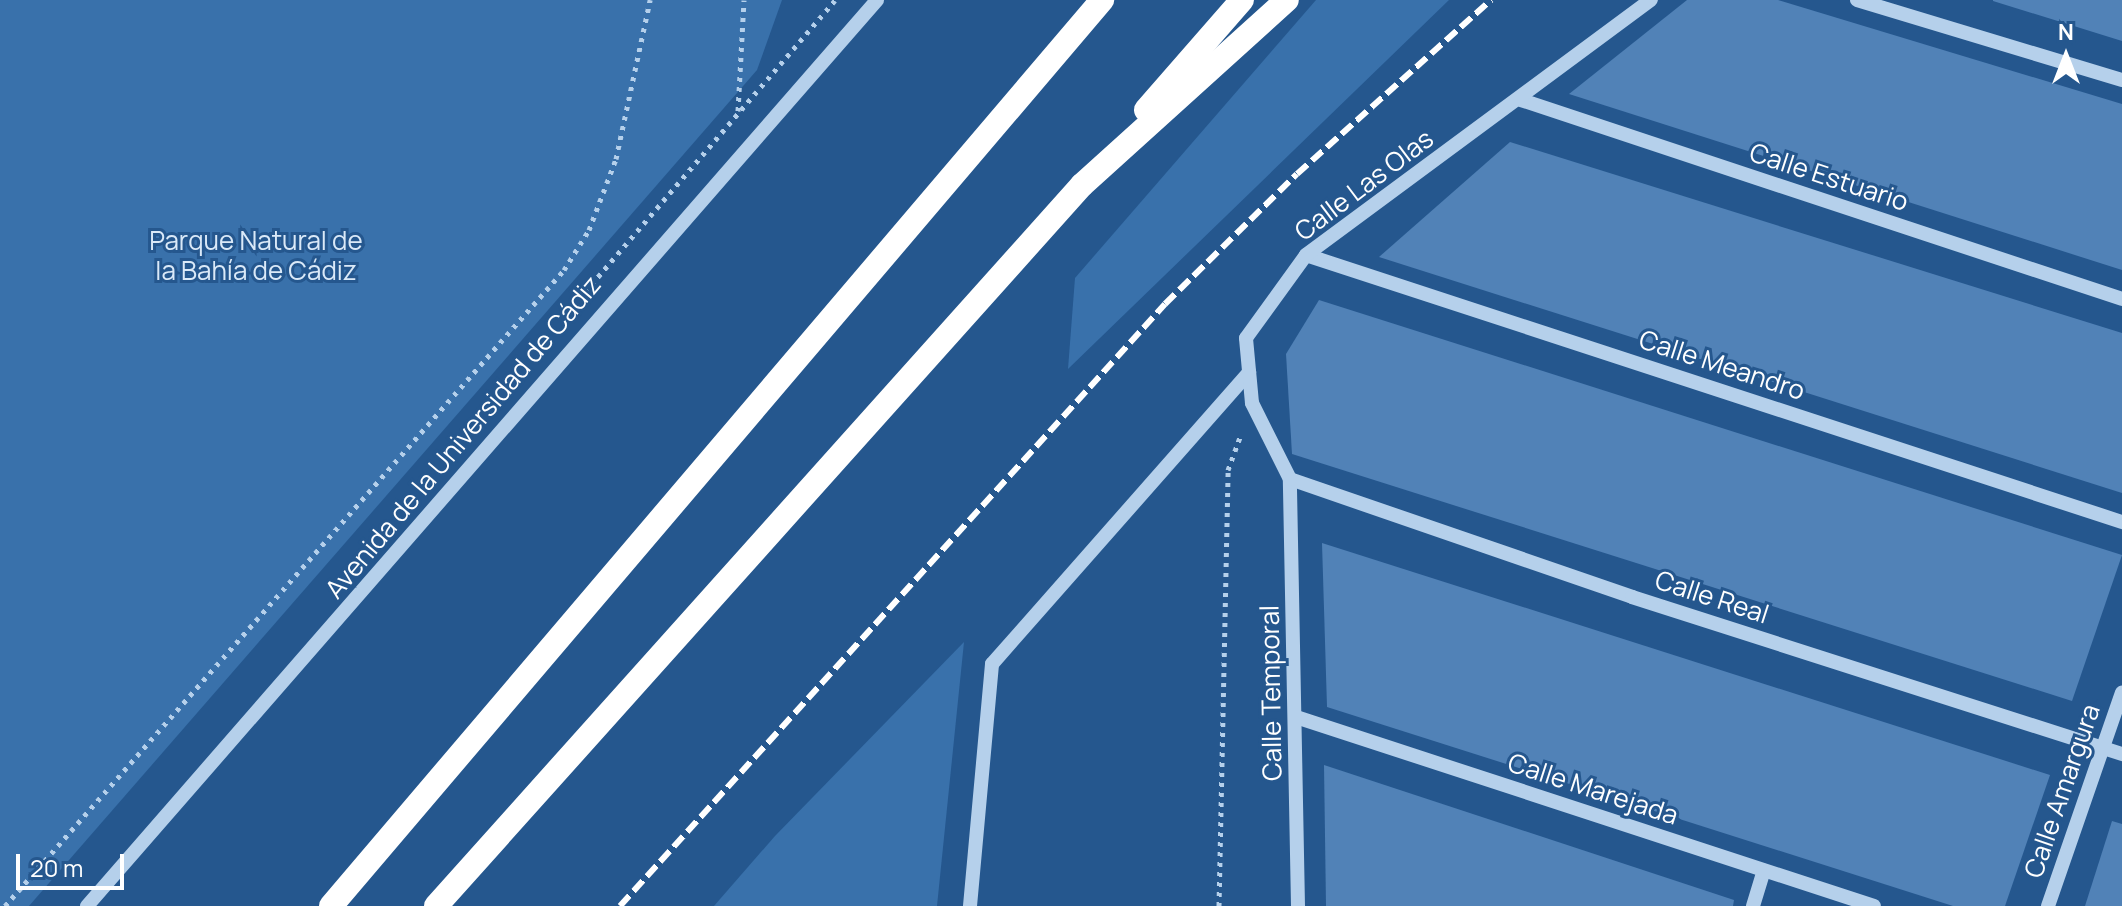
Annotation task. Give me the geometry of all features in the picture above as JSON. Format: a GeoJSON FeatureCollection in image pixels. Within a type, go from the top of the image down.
{"type":"FeatureCollection","features":[{"type":"Feature","properties":{"kind":"highway"},"geometry":{"type":"LineString","coordinates":[[331,906],[1102,0]]}},
{"type":"Feature","properties":{"kind":"highway"},"geometry":{"type":"LineString","coordinates":[[436,906],[1082,185],[1242,0]]}},
{"type":"Feature","properties":{"kind":"highway"},"geometry":{"type":"LineString","coordinates":[[1082,185],[1287,0]]}},
{"type":"Feature","properties":{"kind":"street","name":"Avenida de la Universidad de Cádiz"},"geometry":{"type":"LineString","coordinates":[[87,906],[877,0]]}},
{"type":"Feature","properties":{"kind":"street","name":"Calle Las Olas"},"geometry":{"type":"LineString","coordinates":[[1290,479],[1252,403],[1246,338],[1306,255],[1521,100],[1651,0]]}},
{"type":"Feature","properties":{"kind":"street"},"geometry":{"type":"LineString","coordinates":[[1857,0],[2122,80]]}},
{"type":"Feature","properties":{"kind":"street","name":"Calle Estuario"},"geometry":{"type":"LineString","coordinates":[[1521,100],[2122,299]]}},
{"type":"Feature","properties":{"kind":"street","name":"Calle Meandro"},"geometry":{"type":"LineString","coordinates":[[1306,255],[2122,522]]}},
{"type":"Feature","properties":{"kind":"street"},"geometry":{"type":"LineString","coordinates":[[970,906],[992,664],[1249,372]]}},
{"type":"Feature","properties":{"kind":"street","name":"Calle Temporal"},"geometry":{"type":"LineString","coordinates":[[1290,479],[1298,906]]}},
{"type":"Feature","properties":{"kind":"street","name":"Calle Real"},"geometry":{"type":"LineString","coordinates":[[1290,479],[1632,597],[2122,754]]}},
{"type":"Feature","properties":{"kind":"street","name":"Calle Amargura"},"geometry":{"type":"LineString","coordinates":[[2048,906],[2122,693]]}},
{"type":"Feature","properties":{"kind":"street","name":"Calle Marejada"},"geometry":{"type":"LineString","coordinates":[[1296,717],[1874,906]]}},
{"type":"Feature","properties":{"kind":"street"},"geometry":{"type":"LineString","coordinates":[[1753,906],[1764,871]]}},
{"type":"Feature","properties":{"kind":"path"},"geometry":{"type":"LineString","coordinates":[[5,906],[564,270],[589,230],[616,159],[650,0]]}},
{"type":"Feature","properties":{"kind":"path"},"geometry":{"type":"LineString","coordinates":[[738,113],[744,0]]}},
{"type":"Feature","properties":{"kind":"path"},"geometry":{"type":"LineString","coordinates":[[1219,906],[1228,470],[1252,403]]}},
{"type":"Feature","properties":{"kind":"green space","name":"Parque Natural de la Bahía de Cádiz"},"geometry":{"type":"Polygon","coordinates":[[[0,0],[782,0],[757,70],[29,906],[0,906],[0,0]]]}},
{"type":"Feature","properties":{"kind":"green space"},"geometry":{"type":"Polygon","coordinates":[[[1316,0],[1449,0],[1068,369],[1075,278],[1316,0]]]}},
{"type":"Feature","properties":{"kind":"green space"},"geometry":{"type":"Polygon","coordinates":[[[964,642],[937,906],[714,906],[775,836],[964,642]]]}},
{"type":"Feature","properties":{"kind":"building"},"geometry":{"type":"Polygon","coordinates":[[[1687,0],[1778,0],[2122,104],[2122,270],[1569,94],[1687,0]]]}},
{"type":"Feature","properties":{"kind":"building"},"geometry":{"type":"Polygon","coordinates":[[[2122,0],[2122,41],[1993,1],[2122,0]]]}},
{"type":"Feature","properties":{"kind":"building"},"geometry":{"type":"Polygon","coordinates":[[[1510,142],[2122,333],[2122,493],[1379,257],[1510,142]]]}},
{"type":"Feature","properties":{"kind":"building"},"geometry":{"type":"Polygon","coordinates":[[[1319,300],[2122,555],[2072,701],[1292,454],[1286,354],[1319,300]]]}},
{"type":"Feature","properties":{"kind":"building"},"geometry":{"type":"Polygon","coordinates":[[[1322,543],[2050,775],[2005,906],[1953,906],[1327,707],[1322,543]]]}},
{"type":"Feature","properties":{"kind":"building"},"geometry":{"type":"Polygon","coordinates":[[[1324,765],[1734,900],[1733,906],[1326,906],[1324,765]]]}},
{"type":"Feature","properties":{"kind":"building"},"geometry":{"type":"Polygon","coordinates":[[[2112,821],[2122,824],[2122,906],[2085,906],[2112,821]]]}},
{"type":"Feature","properties":{"kind":"railway"},"geometry":{"type":"LineString","coordinates":[[620,906],[1165,304],[1297,174],[1491,0]]}}]}
